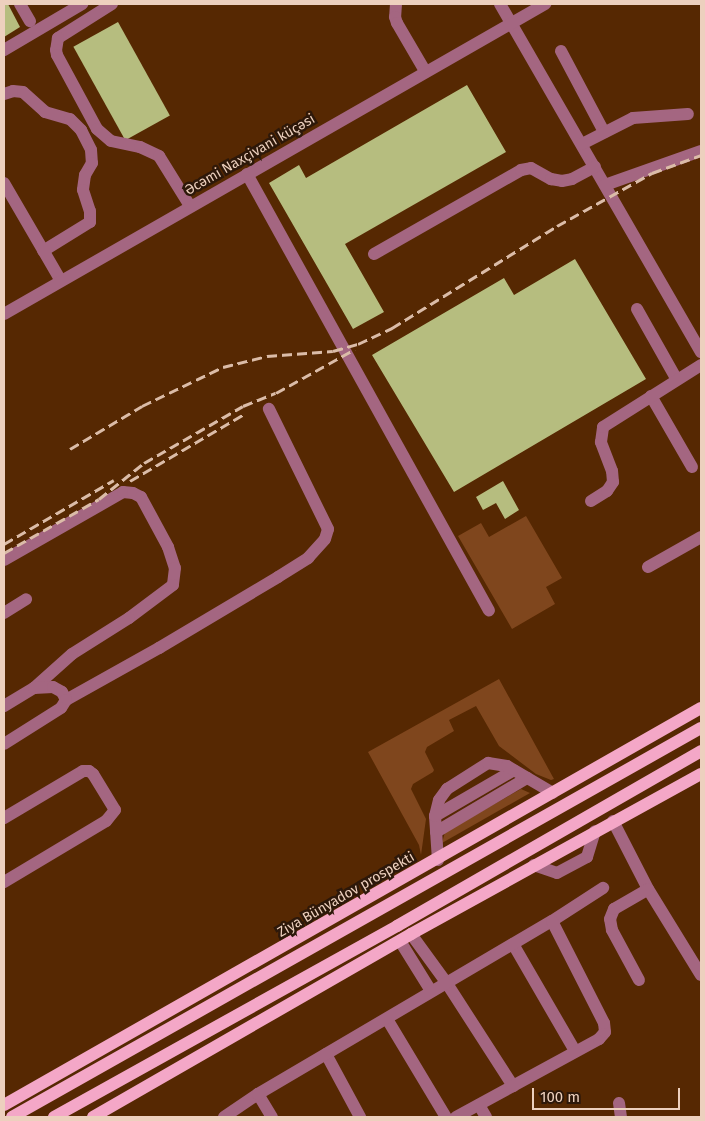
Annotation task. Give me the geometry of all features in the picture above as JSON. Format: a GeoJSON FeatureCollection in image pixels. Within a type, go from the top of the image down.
{"type":"FeatureCollection","features":[{"type":"Feature","properties":{"kind":"main road","name":"Ziya Bünyadov prospekti"},"geometry":{"type":"LineString","coordinates":[[4,1105],[438,860],[701,708]]}},
{"type":"Feature","properties":{"kind":"main road","name":"Ziya Bünyadov prospekti"},"geometry":{"type":"LineString","coordinates":[[12,1117],[389,906],[701,728]]}},
{"type":"Feature","properties":{"kind":"main road"},"geometry":{"type":"LineString","coordinates":[[54,1117],[397,926],[701,751]]}},
{"type":"Feature","properties":{"kind":"main road"},"geometry":{"type":"LineString","coordinates":[[553,793],[661,752]]}},
{"type":"Feature","properties":{"kind":"main road"},"geometry":{"type":"LineString","coordinates":[[613,821],[672,769]]}},
{"type":"Feature","properties":{"kind":"main road"},"geometry":{"type":"LineString","coordinates":[[93,1117],[521,872],[701,774]]}},
{"type":"Feature","properties":{"kind":"main road"},"geometry":{"type":"LineString","coordinates":[[389,906],[438,860]]}},
{"type":"Feature","properties":{"kind":"main road"},"geometry":{"type":"LineString","coordinates":[[397,926],[521,872]]}},
{"type":"Feature","properties":{"kind":"main road"},"geometry":{"type":"LineString","coordinates":[[47,1117],[41,1103],[42,1096],[56,1077]]}},
{"type":"Feature","properties":{"kind":"street"},"geometry":{"type":"LineString","coordinates":[[20,4],[30,21]]}},
{"type":"Feature","properties":{"kind":"street"},"geometry":{"type":"LineString","coordinates":[[4,50],[82,4]]}},
{"type":"Feature","properties":{"kind":"street"},"geometry":{"type":"LineString","coordinates":[[112,4],[63,34],[56,44],[57,56],[96,129],[111,141],[140,147],[159,156],[190,206]]}},
{"type":"Feature","properties":{"kind":"street"},"geometry":{"type":"LineString","coordinates":[[396,4],[395,17],[397,23],[425,71]]}},
{"type":"Feature","properties":{"kind":"street"},"geometry":{"type":"LineString","coordinates":[[500,4],[596,167],[701,352]]}},
{"type":"Feature","properties":{"kind":"street","name":"Əcəmi Naxçivani küçəsi"},"geometry":{"type":"LineString","coordinates":[[4,314],[425,71],[545,4]]}},
{"type":"Feature","properties":{"kind":"street"},"geometry":{"type":"LineString","coordinates":[[561,51],[604,132]]}},
{"type":"Feature","properties":{"kind":"street"},"geometry":{"type":"LineString","coordinates":[[4,94],[13,91],[23,92],[46,112],[70,119],[77,124],[91,150],[92,163],[85,175],[83,190],[90,211],[90,222],[43,251]]}},
{"type":"Feature","properties":{"kind":"street"},"geometry":{"type":"LineString","coordinates":[[582,144],[633,118],[688,114]]}},
{"type":"Feature","properties":{"kind":"street"},"geometry":{"type":"LineString","coordinates":[[605,185],[701,151]]}},
{"type":"Feature","properties":{"kind":"street"},"geometry":{"type":"LineString","coordinates":[[374,254],[521,170],[531,168],[551,179],[562,181],[572,179],[596,167]]}},
{"type":"Feature","properties":{"kind":"street"},"geometry":{"type":"LineString","coordinates":[[247,174],[489,610]]}},
{"type":"Feature","properties":{"kind":"street"},"geometry":{"type":"LineString","coordinates":[[4,183],[61,281]]}},
{"type":"Feature","properties":{"kind":"street"},"geometry":{"type":"LineString","coordinates":[[637,309],[677,380]]}},
{"type":"Feature","properties":{"kind":"street"},"geometry":{"type":"LineString","coordinates":[[591,501],[607,491],[613,482],[612,471],[601,442],[600,436],[603,427],[701,365]]}},
{"type":"Feature","properties":{"kind":"street"},"geometry":{"type":"LineString","coordinates":[[651,396],[692,467]]}},
{"type":"Feature","properties":{"kind":"street"},"geometry":{"type":"LineString","coordinates":[[4,744],[61,708],[66,700],[159,648],[308,558],[326,539],[328,529],[269,409]]}},
{"type":"Feature","properties":{"kind":"street"},"geometry":{"type":"LineString","coordinates":[[4,560],[123,492],[133,493],[141,497],[168,547],[175,568],[173,585],[129,618],[72,654],[34,688],[4,706]]}},
{"type":"Feature","properties":{"kind":"street"},"geometry":{"type":"LineString","coordinates":[[648,567],[701,536]]}},
{"type":"Feature","properties":{"kind":"street"},"geometry":{"type":"LineString","coordinates":[[4,613],[26,599]]}},
{"type":"Feature","properties":{"kind":"street"},"geometry":{"type":"LineString","coordinates":[[34,688],[53,687],[62,692],[66,700]]}},
{"type":"Feature","properties":{"kind":"street"},"geometry":{"type":"LineString","coordinates":[[438,860],[435,816],[439,800],[447,789],[488,763],[498,763],[514,770],[553,793]]}},
{"type":"Feature","properties":{"kind":"street"},"geometry":{"type":"LineString","coordinates":[[435,816],[514,770]]}},
{"type":"Feature","properties":{"kind":"street"},"geometry":{"type":"LineString","coordinates":[[4,818],[82,771],[89,771],[93,774],[115,810],[106,821],[4,882]]}},
{"type":"Feature","properties":{"kind":"street"},"geometry":{"type":"LineString","coordinates":[[436,832],[528,778]]}},
{"type":"Feature","properties":{"kind":"street"},"geometry":{"type":"LineString","coordinates":[[613,821],[648,889],[701,975]]}},
{"type":"Feature","properties":{"kind":"street"},"geometry":{"type":"LineString","coordinates":[[534,865],[557,873],[587,858],[595,831]]}},
{"type":"Feature","properties":{"kind":"street"},"geometry":{"type":"LineString","coordinates":[[224,1117],[258,1094],[552,921],[603,888]]}},
{"type":"Feature","properties":{"kind":"street"},"geometry":{"type":"LineString","coordinates":[[639,980],[612,930],[610,916],[614,909],[648,889]]}},
{"type":"Feature","properties":{"kind":"street"},"geometry":{"type":"LineString","coordinates":[[456,1117],[599,1039],[605,1032],[604,1023],[552,921]]}},
{"type":"Feature","properties":{"kind":"street"},"geometry":{"type":"LineString","coordinates":[[412,934],[446,982],[513,1086]]}},
{"type":"Feature","properties":{"kind":"street"},"geometry":{"type":"LineString","coordinates":[[400,941],[432,991]]}},
{"type":"Feature","properties":{"kind":"street"},"geometry":{"type":"LineString","coordinates":[[513,944],[575,1051]]}},
{"type":"Feature","properties":{"kind":"street"},"geometry":{"type":"LineString","coordinates":[[387,1019],[446,1117]]}},
{"type":"Feature","properties":{"kind":"street"},"geometry":{"type":"LineString","coordinates":[[326,1054],[360,1117]]}},
{"type":"Feature","properties":{"kind":"street"},"geometry":{"type":"LineString","coordinates":[[258,1094],[272,1117]]}},
{"type":"Feature","properties":{"kind":"street"},"geometry":{"type":"LineString","coordinates":[[619,1103],[621,1117]]}},
{"type":"Feature","properties":{"kind":"street"},"geometry":{"type":"LineString","coordinates":[[479,1105],[486,1117]]}},
{"type":"Feature","properties":{"kind":"shaded area"},"geometry":{"type":"Polygon","coordinates":[[[526,516],[562,578],[546,587],[555,604],[512,629],[458,536],[481,523],[489,537],[526,516]]]}},
{"type":"Feature","properties":{"kind":"shaded area"},"geometry":{"type":"Polygon","coordinates":[[[499,679],[554,779],[551,780],[536,774],[499,746],[476,706],[449,720],[454,731],[427,747],[425,752],[434,770],[433,772],[413,784],[411,789],[426,819],[421,855],[419,845],[368,752],[499,679]]]}},
{"type":"Feature","properties":{"kind":"shaded area"},"geometry":{"type":"Polygon","coordinates":[[[521,789],[530,793],[442,843],[445,832],[521,789]]]}},
{"type":"Feature","properties":{"kind":"building"},"geometry":{"type":"Polygon","coordinates":[[[4,4],[8,4],[20,27],[4,37],[4,4]]]}},
{"type":"Feature","properties":{"kind":"building"},"geometry":{"type":"Polygon","coordinates":[[[118,22],[170,116],[125,140],[73,47],[118,22]]]}},
{"type":"Feature","properties":{"kind":"building"},"geometry":{"type":"Polygon","coordinates":[[[467,85],[506,152],[345,244],[384,312],[353,329],[269,183],[299,165],[306,178],[467,85]]]}},
{"type":"Feature","properties":{"kind":"building"},"geometry":{"type":"Polygon","coordinates":[[[575,259],[646,379],[454,492],[372,355],[504,278],[514,295],[575,259]]]}},
{"type":"Feature","properties":{"kind":"building"},"geometry":{"type":"Polygon","coordinates":[[[503,481],[519,510],[505,519],[496,503],[483,510],[476,497],[503,481]]]}},
{"type":"Feature","properties":{"kind":"railway"},"geometry":{"type":"LineString","coordinates":[[70,449],[142,406],[223,367],[267,356],[333,351],[358,344],[392,328],[557,226],[652,173],[701,155]]}},
{"type":"Feature","properties":{"kind":"railway"},"geometry":{"type":"LineString","coordinates":[[4,553],[99,499],[144,463],[243,406],[276,393],[355,349]]}},
{"type":"Feature","properties":{"kind":"railway"},"geometry":{"type":"LineString","coordinates":[[130,481],[244,414]]}},
{"type":"Feature","properties":{"kind":"railway"},"geometry":{"type":"LineString","coordinates":[[4,544],[114,480]]}}]}
